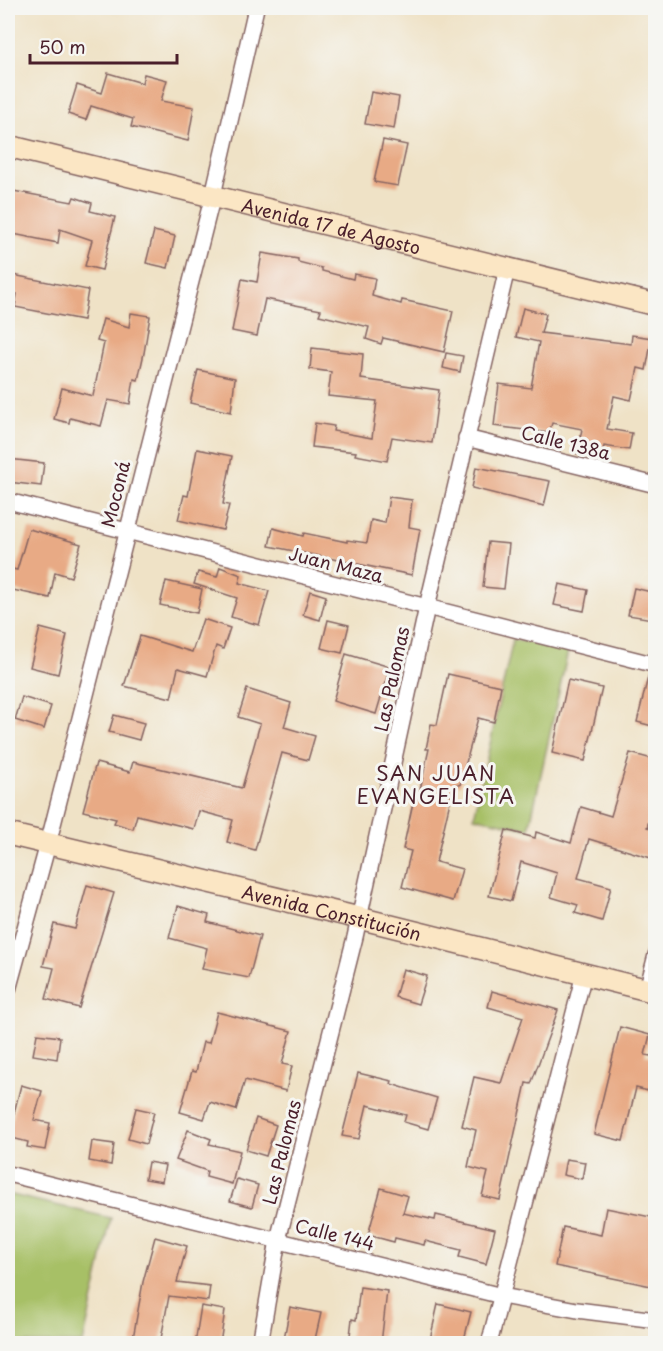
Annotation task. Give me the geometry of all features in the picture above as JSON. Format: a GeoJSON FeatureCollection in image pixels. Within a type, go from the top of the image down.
{"type":"FeatureCollection","features":[{"type":"Feature","properties":{"kind":"main road","name":"Avenida 17 de Agosto"},"geometry":{"type":"LineString","coordinates":[[8,146],[656,305]]}},
{"type":"Feature","properties":{"kind":"main road","name":"Avenida Constitución"},"geometry":{"type":"LineString","coordinates":[[8,834],[651,991]]}},
{"type":"Feature","properties":{"kind":"street","name":"Moconá"},"geometry":{"type":"LineString","coordinates":[[8,990],[48,844],[213,195],[256,8]]}},
{"type":"Feature","properties":{"kind":"street","name":"Las Palomas"},"geometry":{"type":"LineString","coordinates":[[260,1344],[278,1240],[359,918],[427,607],[507,269]]}},
{"type":"Feature","properties":{"kind":"street","name":"Calle 138a"},"geometry":{"type":"LineString","coordinates":[[466,438],[656,485]]}},
{"type":"Feature","properties":{"kind":"street","name":"Juan Maza"},"geometry":{"type":"LineString","coordinates":[[8,501],[656,665]]}},
{"type":"Feature","properties":{"kind":"street"},"geometry":{"type":"LineString","coordinates":[[651,991],[656,955]]}},
{"type":"Feature","properties":{"kind":"street"},"geometry":{"type":"LineString","coordinates":[[489,1344],[584,974]]}},
{"type":"Feature","properties":{"kind":"street","name":"Calle 144"},"geometry":{"type":"LineString","coordinates":[[8,1174],[502,1296],[577,1310],[656,1320]]}},
{"type":"Feature","properties":{"kind":"green space"},"geometry":{"type":"Polygon","coordinates":[[[513,639],[568,651],[529,829],[474,817],[513,639]]]}},
{"type":"Feature","properties":{"kind":"green space"},"geometry":{"type":"Polygon","coordinates":[[[8,1194],[111,1218],[83,1343],[8,1343],[8,1194]]]}},
{"type":"Feature","properties":{"kind":"building"},"geometry":{"type":"Polygon","coordinates":[[[108,73],[142,83],[144,74],[167,80],[161,101],[194,107],[188,141],[131,127],[133,119],[91,106],[86,120],[68,114],[77,85],[102,93],[108,73]]]}},
{"type":"Feature","properties":{"kind":"building"},"geometry":{"type":"Polygon","coordinates":[[[371,92],[399,97],[394,129],[365,124],[371,92]]]}},
{"type":"Feature","properties":{"kind":"building"},"geometry":{"type":"Polygon","coordinates":[[[383,140],[407,145],[398,186],[374,182],[383,140]]]}},
{"type":"Feature","properties":{"kind":"building"},"geometry":{"type":"Polygon","coordinates":[[[8,190],[72,202],[74,197],[92,203],[90,211],[115,217],[102,270],[85,266],[92,240],[60,229],[58,243],[8,233],[8,190]]]}},
{"type":"Feature","properties":{"kind":"building"},"geometry":{"type":"Polygon","coordinates":[[[154,231],[175,236],[168,268],[146,263],[154,231]]]}},
{"type":"Feature","properties":{"kind":"building"},"geometry":{"type":"Polygon","coordinates":[[[262,253],[298,259],[298,262],[322,268],[322,271],[353,279],[354,274],[375,278],[372,296],[401,304],[402,300],[453,311],[444,352],[383,338],[381,344],[366,339],[369,327],[319,315],[321,310],[265,299],[257,336],[232,331],[242,279],[257,282],[262,253]]]}},
{"type":"Feature","properties":{"kind":"building"},"geometry":{"type":"Polygon","coordinates":[[[8,274],[88,290],[83,320],[15,307],[17,294],[8,293],[8,274]]]}},
{"type":"Feature","properties":{"kind":"building"},"geometry":{"type":"Polygon","coordinates":[[[523,308],[546,314],[541,333],[631,344],[632,335],[652,338],[646,370],[638,368],[631,400],[614,396],[607,429],[632,433],[629,450],[604,446],[601,458],[577,454],[582,429],[552,423],[549,433],[494,426],[499,384],[531,388],[539,342],[516,337],[523,308]]]}},
{"type":"Feature","properties":{"kind":"building"},"geometry":{"type":"Polygon","coordinates":[[[131,313],[150,316],[138,380],[134,379],[130,404],[108,400],[101,426],[70,418],[69,423],[54,419],[62,388],[93,396],[104,343],[97,341],[103,319],[129,327],[131,313]]]}},
{"type":"Feature","properties":{"kind":"building"},"geometry":{"type":"Polygon","coordinates":[[[312,348],[363,354],[361,379],[439,390],[432,443],[392,437],[387,461],[355,455],[356,452],[312,447],[315,423],[334,426],[333,431],[372,438],[377,401],[328,396],[331,372],[310,369],[312,348]]]}},
{"type":"Feature","properties":{"kind":"building"},"geometry":{"type":"Polygon","coordinates":[[[446,353],[463,356],[460,372],[443,368],[446,353]]]}},
{"type":"Feature","properties":{"kind":"building"},"geometry":{"type":"Polygon","coordinates":[[[198,370],[235,378],[231,412],[190,403],[198,370]]]}},
{"type":"Feature","properties":{"kind":"building"},"geometry":{"type":"Polygon","coordinates":[[[197,449],[232,456],[223,504],[229,505],[223,530],[178,520],[184,495],[188,496],[197,449]]]}},
{"type":"Feature","properties":{"kind":"building"},"geometry":{"type":"Polygon","coordinates":[[[8,459],[44,463],[41,486],[8,482],[8,459]]]}},
{"type":"Feature","properties":{"kind":"building"},"geometry":{"type":"Polygon","coordinates":[[[476,467],[550,481],[544,506],[472,488],[476,467]]]}},
{"type":"Feature","properties":{"kind":"building"},"geometry":{"type":"Polygon","coordinates":[[[389,497],[412,500],[409,527],[420,529],[412,575],[269,546],[273,528],[303,536],[304,533],[347,542],[347,540],[367,543],[371,520],[385,523],[389,497]]]}},
{"type":"Feature","properties":{"kind":"building"},"geometry":{"type":"Polygon","coordinates":[[[29,529],[81,544],[71,577],[55,572],[50,598],[8,589],[8,568],[17,570],[29,529]]]}},
{"type":"Feature","properties":{"kind":"building"},"geometry":{"type":"Polygon","coordinates":[[[488,542],[509,544],[504,589],[483,587],[488,542]]]}},
{"type":"Feature","properties":{"kind":"building"},"geometry":{"type":"Polygon","coordinates":[[[220,567],[241,575],[239,583],[269,591],[259,625],[231,617],[237,598],[194,584],[198,572],[217,577],[220,567]]]}},
{"type":"Feature","properties":{"kind":"building"},"geometry":{"type":"Polygon","coordinates":[[[166,581],[202,589],[197,613],[160,605],[166,581]]]}},
{"type":"Feature","properties":{"kind":"building"},"geometry":{"type":"Polygon","coordinates":[[[559,584],[588,590],[584,611],[554,605],[559,584]]]}},
{"type":"Feature","properties":{"kind":"building"},"geometry":{"type":"Polygon","coordinates":[[[634,588],[656,593],[652,619],[628,615],[634,588]]]}},
{"type":"Feature","properties":{"kind":"building"},"geometry":{"type":"Polygon","coordinates":[[[310,591],[326,596],[320,620],[303,615],[310,591]]]}},
{"type":"Feature","properties":{"kind":"building"},"geometry":{"type":"Polygon","coordinates":[[[203,619],[230,628],[223,649],[216,646],[207,676],[178,668],[171,698],[124,686],[140,636],[192,652],[203,619]]]}},
{"type":"Feature","properties":{"kind":"building"},"geometry":{"type":"Polygon","coordinates":[[[328,620],[349,625],[342,653],[321,648],[328,620]]]}},
{"type":"Feature","properties":{"kind":"building"},"geometry":{"type":"Polygon","coordinates":[[[40,628],[67,635],[58,674],[30,667],[40,628]]]}},
{"type":"Feature","properties":{"kind":"building"},"geometry":{"type":"Polygon","coordinates":[[[346,654],[390,667],[376,714],[333,701],[346,654]]]}},
{"type":"Feature","properties":{"kind":"building"},"geometry":{"type":"Polygon","coordinates":[[[649,673],[656,675],[656,727],[637,722],[649,673]]]}},
{"type":"Feature","properties":{"kind":"building"},"geometry":{"type":"Polygon","coordinates":[[[448,674],[501,686],[494,722],[478,718],[460,785],[454,784],[436,862],[462,869],[453,901],[402,887],[411,851],[403,849],[414,798],[418,799],[429,749],[426,749],[431,724],[437,725],[448,674]]]}},
{"type":"Feature","properties":{"kind":"building"},"geometry":{"type":"Polygon","coordinates":[[[568,680],[602,688],[585,761],[552,753],[568,680]]]}},
{"type":"Feature","properties":{"kind":"building"},"geometry":{"type":"Polygon","coordinates":[[[247,689],[291,703],[284,727],[315,736],[308,760],[282,753],[255,850],[227,842],[233,820],[199,811],[194,829],[137,815],[133,829],[114,823],[116,819],[83,811],[96,763],[130,772],[133,762],[242,788],[260,724],[238,717],[247,689]]]}},
{"type":"Feature","properties":{"kind":"building"},"geometry":{"type":"Polygon","coordinates":[[[22,697],[51,706],[44,729],[15,720],[22,697]]]}},
{"type":"Feature","properties":{"kind":"building"},"geometry":{"type":"Polygon","coordinates":[[[114,715],[144,723],[139,740],[109,732],[114,715]]]}},
{"type":"Feature","properties":{"kind":"building"},"geometry":{"type":"Polygon","coordinates":[[[630,753],[656,760],[656,799],[647,827],[656,830],[656,844],[651,858],[589,839],[578,878],[611,887],[602,921],[575,913],[578,905],[551,897],[557,873],[521,862],[511,901],[489,896],[506,830],[535,838],[536,832],[571,843],[581,807],[611,816],[630,753]]]}},
{"type":"Feature","properties":{"kind":"building"},"geometry":{"type":"Polygon","coordinates":[[[87,885],[114,893],[79,1008],[46,999],[54,968],[43,966],[54,924],[75,929],[87,885]]]}},
{"type":"Feature","properties":{"kind":"building"},"geometry":{"type":"Polygon","coordinates":[[[178,906],[209,915],[207,922],[260,936],[249,978],[202,969],[207,948],[169,938],[178,906]]]}},
{"type":"Feature","properties":{"kind":"building"},"geometry":{"type":"Polygon","coordinates":[[[403,969],[427,976],[418,1004],[395,997],[403,969]]]}},
{"type":"Feature","properties":{"kind":"building"},"geometry":{"type":"Polygon","coordinates":[[[492,991],[558,1010],[531,1084],[526,1083],[500,1200],[482,1196],[488,1172],[468,1167],[476,1130],[462,1126],[474,1077],[501,1083],[523,1017],[488,1007],[492,991]]]}},
{"type":"Feature","properties":{"kind":"building"},"geometry":{"type":"Polygon","coordinates":[[[217,1012],[291,1031],[282,1064],[292,1066],[286,1091],[245,1080],[236,1110],[210,1102],[204,1119],[180,1112],[192,1071],[196,1072],[203,1042],[209,1043],[217,1012]]]}},
{"type":"Feature","properties":{"kind":"building"},"geometry":{"type":"Polygon","coordinates":[[[620,1027],[650,1035],[645,1055],[656,1057],[656,1093],[636,1088],[623,1141],[594,1134],[620,1027]]]}},
{"type":"Feature","properties":{"kind":"building"},"geometry":{"type":"Polygon","coordinates":[[[37,1034],[60,1037],[57,1059],[33,1055],[37,1034]]]}},
{"type":"Feature","properties":{"kind":"building"},"geometry":{"type":"Polygon","coordinates":[[[358,1073],[392,1081],[391,1084],[437,1098],[428,1129],[404,1122],[406,1115],[367,1105],[359,1139],[342,1136],[358,1073]]]}},
{"type":"Feature","properties":{"kind":"building"},"geometry":{"type":"Polygon","coordinates":[[[21,1085],[42,1091],[34,1120],[50,1123],[45,1150],[27,1147],[28,1142],[8,1137],[21,1085]]]}},
{"type":"Feature","properties":{"kind":"building"},"geometry":{"type":"Polygon","coordinates":[[[136,1108],[154,1112],[146,1144],[128,1139],[136,1108]]]}},
{"type":"Feature","properties":{"kind":"building"},"geometry":{"type":"Polygon","coordinates":[[[256,1118],[276,1125],[266,1156],[246,1150],[256,1118]]]}},
{"type":"Feature","properties":{"kind":"building"},"geometry":{"type":"Polygon","coordinates":[[[188,1130],[211,1139],[209,1144],[240,1151],[232,1184],[206,1177],[207,1171],[176,1160],[188,1130]]]}},
{"type":"Feature","properties":{"kind":"building"},"geometry":{"type":"Polygon","coordinates":[[[92,1141],[114,1144],[111,1165],[89,1161],[92,1141]]]}},
{"type":"Feature","properties":{"kind":"building"},"geometry":{"type":"Polygon","coordinates":[[[566,1159],[585,1162],[582,1179],[563,1175],[566,1159]]]}},
{"type":"Feature","properties":{"kind":"building"},"geometry":{"type":"Polygon","coordinates":[[[148,1162],[165,1165],[162,1182],[145,1179],[148,1162]]]}},
{"type":"Feature","properties":{"kind":"building"},"geometry":{"type":"Polygon","coordinates":[[[237,1179],[258,1185],[252,1207],[230,1201],[237,1179]]]}},
{"type":"Feature","properties":{"kind":"building"},"geometry":{"type":"Polygon","coordinates":[[[381,1188],[408,1196],[403,1213],[435,1220],[436,1215],[495,1229],[486,1264],[459,1257],[461,1250],[425,1241],[424,1245],[395,1238],[394,1242],[368,1235],[381,1188]]]}},
{"type":"Feature","properties":{"kind":"building"},"geometry":{"type":"Polygon","coordinates":[[[606,1208],[656,1218],[656,1287],[555,1266],[563,1227],[601,1235],[606,1208]]]}},
{"type":"Feature","properties":{"kind":"building"},"geometry":{"type":"Polygon","coordinates":[[[155,1237],[187,1246],[177,1282],[210,1286],[208,1301],[169,1296],[160,1344],[132,1344],[143,1282],[155,1237]]]}},
{"type":"Feature","properties":{"kind":"building"},"geometry":{"type":"Polygon","coordinates":[[[360,1287],[387,1291],[381,1344],[349,1344],[352,1319],[356,1320],[360,1287]]]}},
{"type":"Feature","properties":{"kind":"building"},"geometry":{"type":"Polygon","coordinates":[[[438,1304],[471,1312],[463,1344],[429,1344],[438,1304]]]}},
{"type":"Feature","properties":{"kind":"building"},"geometry":{"type":"Polygon","coordinates":[[[201,1306],[225,1310],[220,1344],[195,1344],[201,1306]]]}},
{"type":"Feature","properties":{"kind":"building"},"geometry":{"type":"Polygon","coordinates":[[[290,1307],[321,1313],[314,1344],[283,1344],[290,1307]]]}},
{"type":"Feature","properties":{"kind":"district","name":"SAN JUAN EVANGELISTA"},"geometry":{"type":"Point","coordinates":[436,784]}}]}
